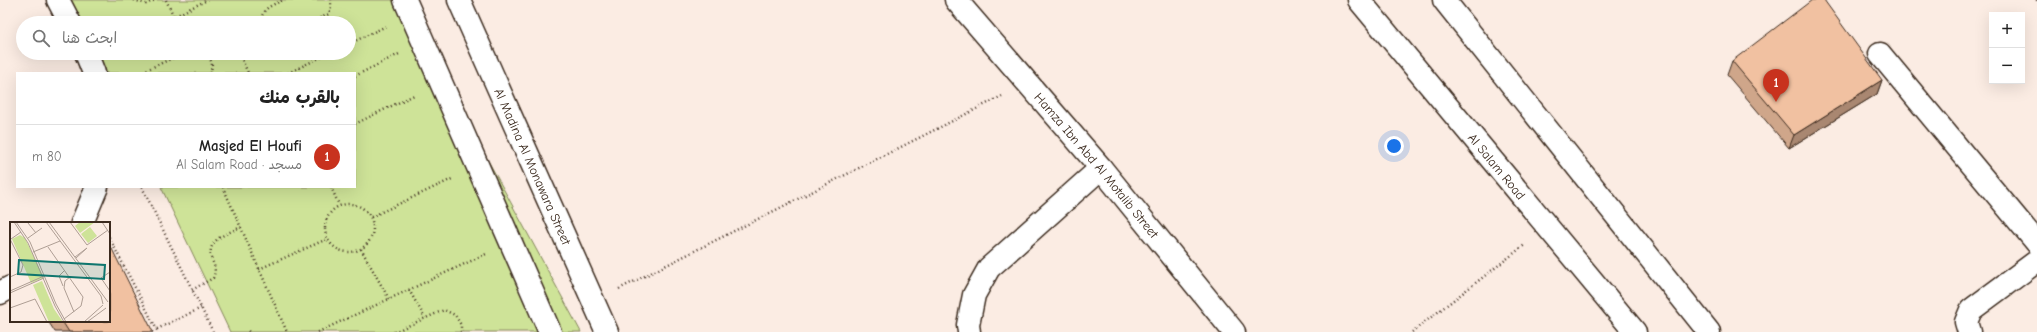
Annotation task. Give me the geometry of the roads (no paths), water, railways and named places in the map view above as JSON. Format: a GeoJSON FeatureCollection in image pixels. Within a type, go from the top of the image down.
{"type":"FeatureCollection","features":[{"type":"Feature","properties":{"kind":"street"},"geometry":{"type":"LineString","coordinates":[[58,0],[66,16]]}},
{"type":"Feature","properties":{"kind":"street","name":"Al Madina Al Monawara Street"},"geometry":{"type":"LineString","coordinates":[[459,0],[607,332]]}},
{"type":"Feature","properties":{"kind":"street","name":"Hamza Ibn Abd Al Motalib Street"},"geometry":{"type":"LineString","coordinates":[[956,0],[1101,168],[1230,330]]}},
{"type":"Feature","properties":{"kind":"street","name":"Al Salam Road"},"geometry":{"type":"LineString","coordinates":[[1360,0],[1635,332]]}},
{"type":"Feature","properties":{"kind":"street"},"geometry":{"type":"LineString","coordinates":[[1444,0],[1709,332]]}},
{"type":"Feature","properties":{"kind":"street"},"geometry":{"type":"LineString","coordinates":[[408,7],[550,332]]}},
{"type":"Feature","properties":{"kind":"street"},"geometry":{"type":"LineString","coordinates":[[1880,54],[2037,243]]}},
{"type":"Feature","properties":{"kind":"street"},"geometry":{"type":"LineString","coordinates":[[89,60],[94,72]]}},
{"type":"Feature","properties":{"kind":"street"},"geometry":{"type":"LineString","coordinates":[[969,332],[968,325],[974,295],[989,268],[1101,168]]}},
{"type":"Feature","properties":{"kind":"street"},"geometry":{"type":"LineString","coordinates":[[82,222],[97,188]]}},
{"type":"Feature","properties":{"kind":"street"},"geometry":{"type":"LineString","coordinates":[[1969,332],[1966,322],[1971,310],[2037,261]]}},
{"type":"Feature","properties":{"kind":"street"},"geometry":{"type":"LineString","coordinates":[[0,293],[10,288]]}},
{"type":"Feature","properties":{"kind":"place","name":"Masjed El Houfi"},"geometry":{"type":"Point","coordinates":[1776,102]}}]}
